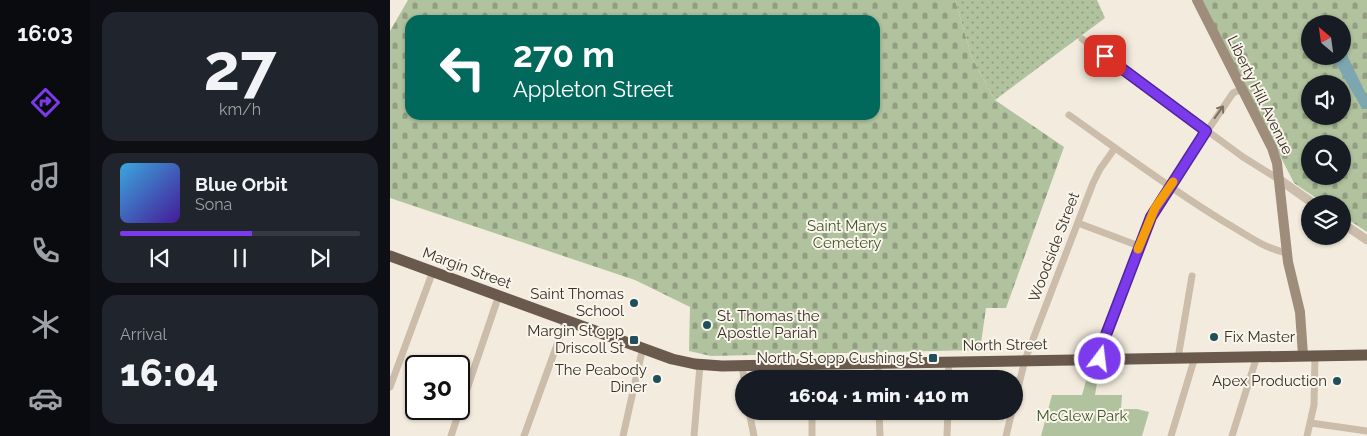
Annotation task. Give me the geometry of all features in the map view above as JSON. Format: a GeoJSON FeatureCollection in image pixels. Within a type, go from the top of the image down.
{"type":"FeatureCollection","features":[{"type":"Feature","properties":{"kind":"highway","name":"Margin Street"},"geometry":{"type":"LineString","coordinates":[[390,256],[672,359],[702,365]]}},
{"type":"Feature","properties":{"kind":"highway","name":"North Street"},"geometry":{"type":"LineString","coordinates":[[702,365],[742,366],[1367,355]]}},
{"type":"Feature","properties":{"kind":"main road","name":"Liberty Hill Avenue"},"geometry":{"type":"LineString","coordinates":[[1197,0],[1272,148],[1280,180],[1287,253],[1309,355]]}},
{"type":"Feature","properties":{"kind":"street"},"geometry":{"type":"LineString","coordinates":[[1082,39],[1206,131],[1301,195]]}},
{"type":"Feature","properties":{"kind":"street"},"geometry":{"type":"LineString","coordinates":[[1100,359],[1104,340],[1155,208],[1233,93],[1242,89]]}},
{"type":"Feature","properties":{"kind":"street"},"geometry":{"type":"LineString","coordinates":[[1069,115],[1170,187],[1268,248],[1287,253]]}},
{"type":"Feature","properties":{"kind":"street","name":"Woodside Street"},"geometry":{"type":"LineString","coordinates":[[1022,370],[1096,175],[1115,148]]}},
{"type":"Feature","properties":{"kind":"street"},"geometry":{"type":"LineString","coordinates":[[1078,223],[1139,246]]}},
{"type":"Feature","properties":{"kind":"street"},"geometry":{"type":"LineString","coordinates":[[1351,230],[1367,240]]}},
{"type":"Feature","properties":{"kind":"street"},"geometry":{"type":"LineString","coordinates":[[390,387],[433,271]]}},
{"type":"Feature","properties":{"kind":"street"},"geometry":{"type":"LineString","coordinates":[[1178,358],[1192,276]]}},
{"type":"Feature","properties":{"kind":"street"},"geometry":{"type":"LineString","coordinates":[[451,436],[500,296]]}},
{"type":"Feature","properties":{"kind":"street"},"geometry":{"type":"LineString","coordinates":[[524,436],[566,320]]}},
{"type":"Feature","properties":{"kind":"street"},"geometry":{"type":"LineString","coordinates":[[623,436],[643,347]]}},
{"type":"Feature","properties":{"kind":"street"},"geometry":{"type":"LineString","coordinates":[[1307,436],[1314,406],[1309,355]]}},
{"type":"Feature","properties":{"kind":"street"},"geometry":{"type":"LineString","coordinates":[[1232,436],[1257,356]]}},
{"type":"Feature","properties":{"kind":"street"},"geometry":{"type":"LineString","coordinates":[[1171,436],[1195,357]]}},
{"type":"Feature","properties":{"kind":"street"},"geometry":{"type":"LineString","coordinates":[[949,362],[949,370]]}},
{"type":"Feature","properties":{"kind":"street"},"geometry":{"type":"LineString","coordinates":[[878,363],[878,370]]}},
{"type":"Feature","properties":{"kind":"street"},"geometry":{"type":"LineString","coordinates":[[812,364],[812,370]]}},
{"type":"Feature","properties":{"kind":"street"},"geometry":{"type":"LineString","coordinates":[[694,436],[702,365]]}},
{"type":"Feature","properties":{"kind":"street"},"geometry":{"type":"LineString","coordinates":[[742,366],[743,370]]}},
{"type":"Feature","properties":{"kind":"street"},"geometry":{"type":"LineString","coordinates":[[751,420],[754,436]]}},
{"type":"Feature","properties":{"kind":"street"},"geometry":{"type":"LineString","coordinates":[[812,420],[812,436]]}},
{"type":"Feature","properties":{"kind":"street"},"geometry":{"type":"LineString","coordinates":[[879,420],[880,436]]}},
{"type":"Feature","properties":{"kind":"street"},"geometry":{"type":"LineString","coordinates":[[947,436],[948,420]]}},
{"type":"Feature","properties":{"kind":"street"},"geometry":{"type":"LineString","coordinates":[[1006,436],[1010,420]]}},
{"type":"Feature","properties":{"kind":"street"},"geometry":{"type":"LineString","coordinates":[[1311,422],[1367,434]]}},
{"type":"Feature","properties":{"kind":"green space","name":"Saint Marys Cemetery"},"geometry":{"type":"Polygon","coordinates":[[[408,0],[955,0],[972,58],[995,100],[1064,147],[1006,308],[986,308],[980,350],[711,356],[689,351],[690,307],[635,280],[390,198],[390,31],[408,0]]]}},
{"type":"Feature","properties":{"kind":"green space"},"geometry":{"type":"Polygon","coordinates":[[[955,0],[1097,0],[1105,18],[995,100],[972,58],[955,0]]]}},
{"type":"Feature","properties":{"kind":"green space"},"geometry":{"type":"Polygon","coordinates":[[[1200,0],[1367,0],[1367,232],[1351,221],[1351,195],[1312,195],[1294,183],[1200,0]]]}},
{"type":"Feature","properties":{"kind":"green space","name":"McGlew Park"},"geometry":{"type":"Polygon","coordinates":[[[1100,366],[1095,395],[1122,395],[1121,409],[1137,409],[1149,412],[1142,436],[1041,436],[1052,395],[1082,395],[1090,367],[1100,366]]]}},
{"type":"Feature","properties":{"kind":"water"},"geometry":{"type":"Polygon","coordinates":[[[1351,63],[1367,96],[1367,109],[1362,109],[1351,90],[1351,75],[1342,75],[1337,65],[1351,65],[1351,63]]]}},
{"type":"Feature","properties":{"kind":"slow traffic"},"geometry":{"type":"LineString","coordinates":[[1138,249],[1155,208],[1173,182]]}},
{"type":"Feature","properties":{"kind":"place","name":"Saint Thomas School"},"geometry":{"type":"Point","coordinates":[634,303]}},
{"type":"Feature","properties":{"kind":"place","name":"St. Thomas the Apostle Pariah"},"geometry":{"type":"Point","coordinates":[707,325]}},
{"type":"Feature","properties":{"kind":"place","name":"Fix Master"},"geometry":{"type":"Point","coordinates":[1214,337]}},
{"type":"Feature","properties":{"kind":"place","name":"Margin St opp Driscoll St"},"geometry":{"type":"Point","coordinates":[634,340]}},
{"type":"Feature","properties":{"kind":"place","name":"North St opp Cushing St"},"geometry":{"type":"Point","coordinates":[933,358]}},
{"type":"Feature","properties":{"kind":"place","name":"The Peabody Diner"},"geometry":{"type":"Point","coordinates":[657,379]}},
{"type":"Feature","properties":{"kind":"place","name":"Apex Production"},"geometry":{"type":"Point","coordinates":[1337,381]}},
{"type":"Feature","properties":{"kind":"route"},"geometry":{"type":"LineString","coordinates":[[1100,359],[1104,340],[1146,226],[1155,208],[1206,131],[1105,56]]}}]}
